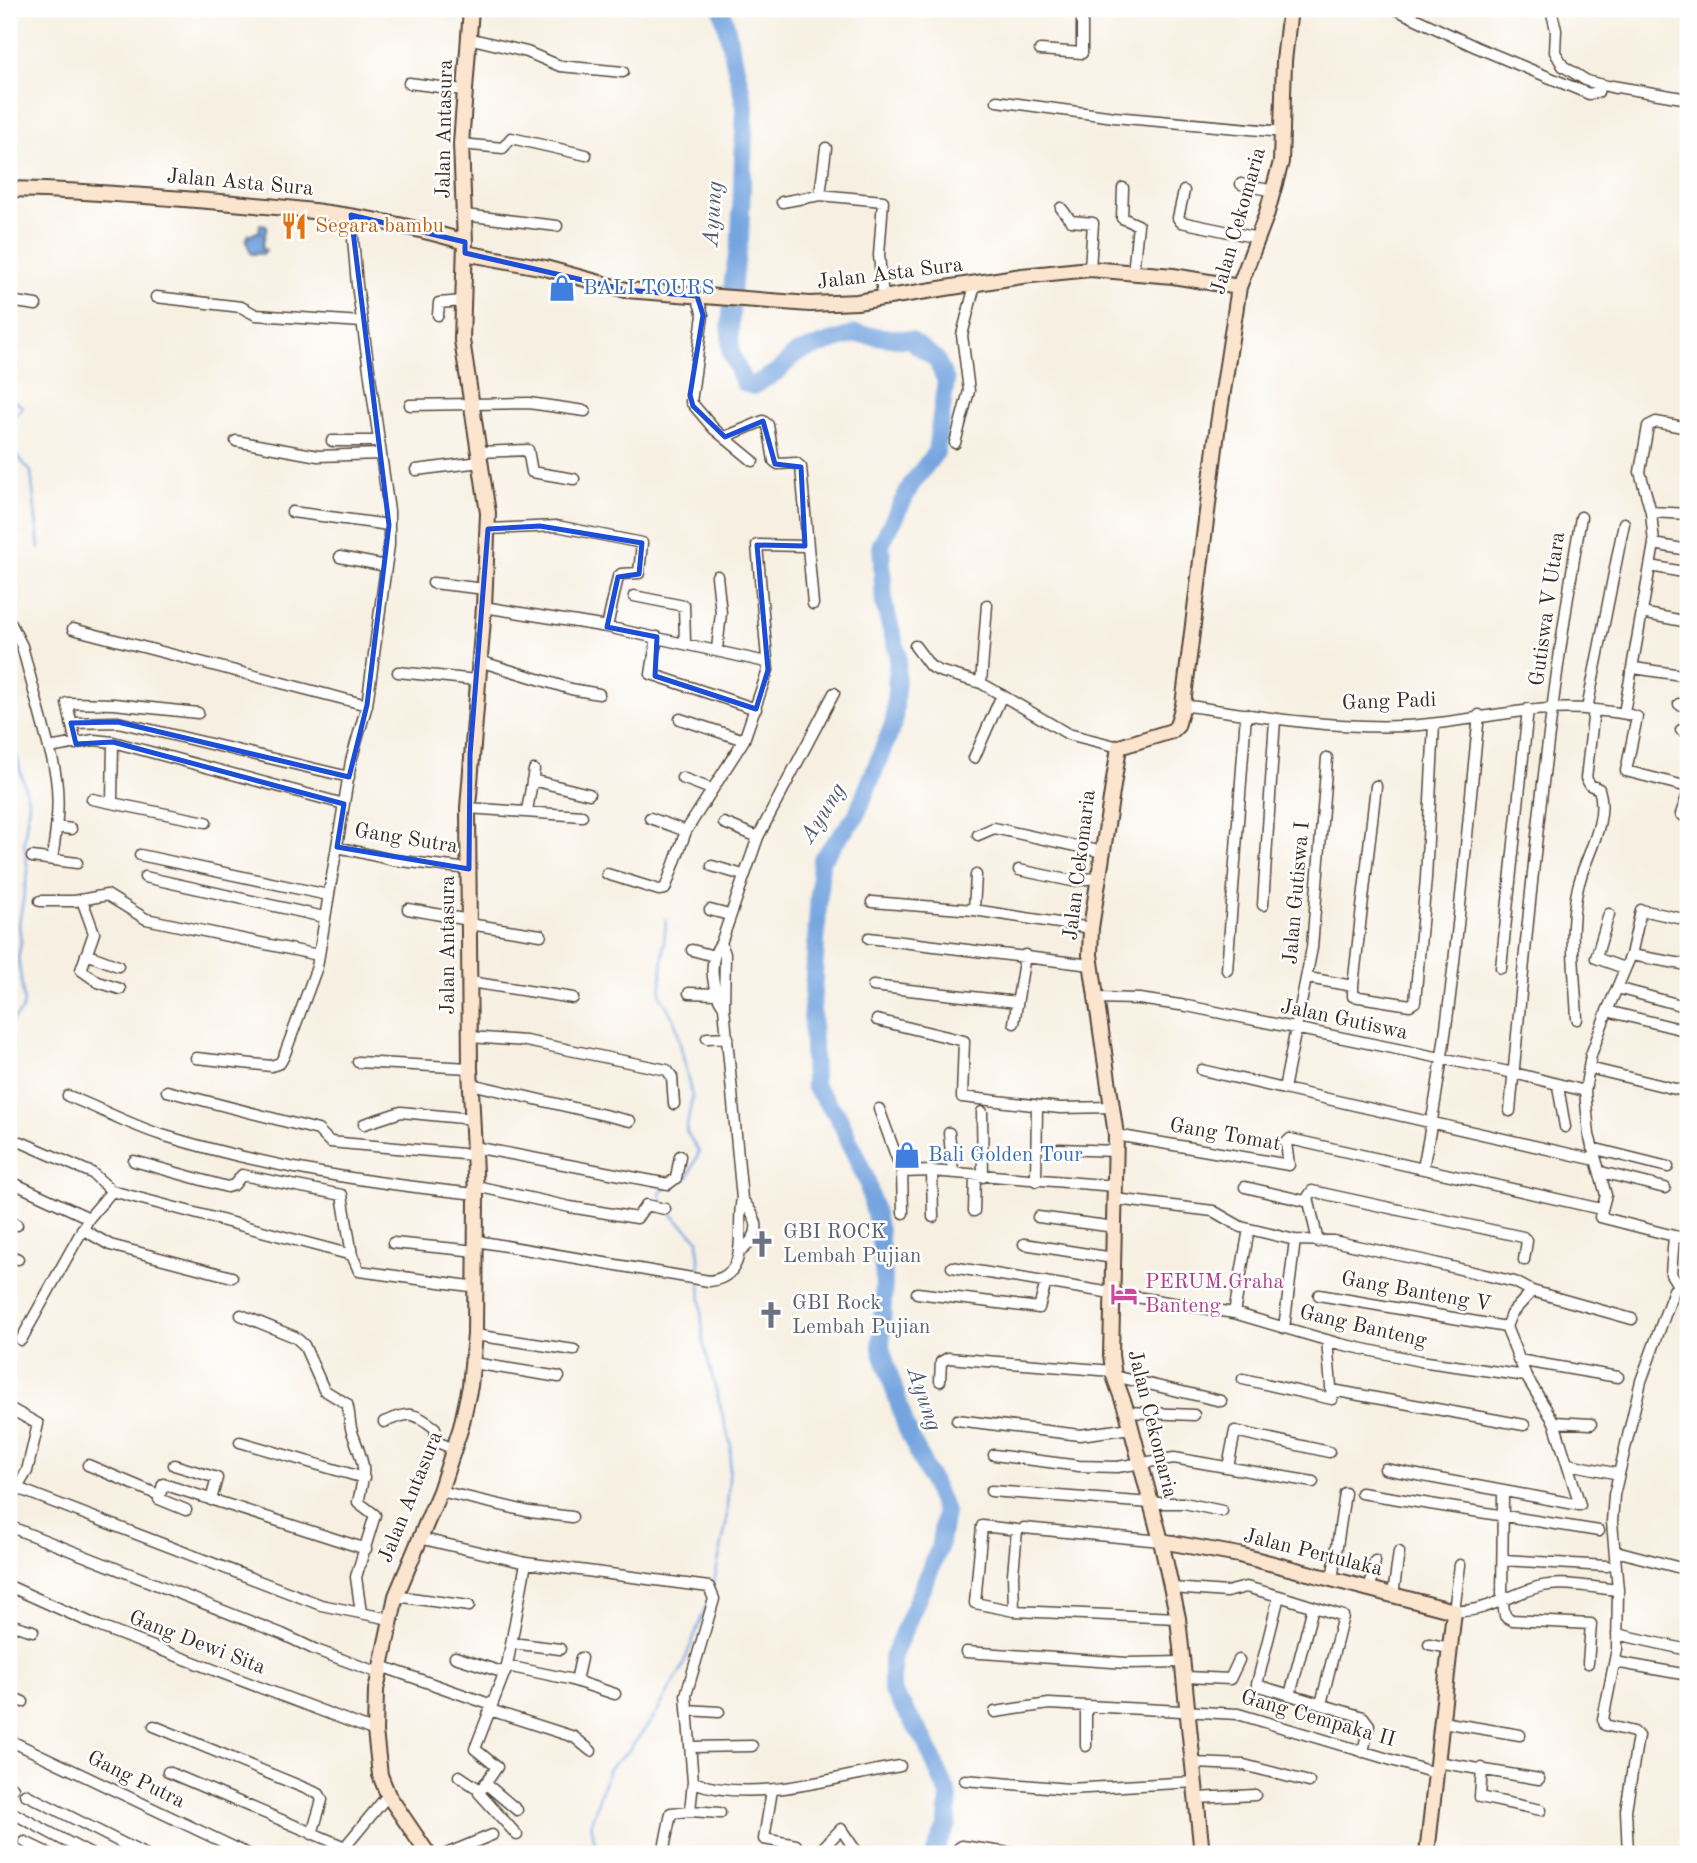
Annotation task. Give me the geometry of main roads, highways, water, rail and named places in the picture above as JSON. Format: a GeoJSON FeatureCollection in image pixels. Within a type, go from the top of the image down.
{"type":"FeatureCollection","features":[{"type":"Feature","properties":{"kind":"water"},"geometry":{"type":"Polygon","coordinates":[[[260,224],[267,226],[262,248],[266,250],[263,254],[251,254],[246,240],[249,234],[259,232],[260,224]]]}},
{"type":"Feature","properties":{"kind":"waterway","name":"Ayung"},"geometry":{"type":"LineString","coordinates":[[722,9],[745,106],[740,239],[733,280],[730,331],[731,353],[744,383],[753,386],[778,371],[796,353],[855,334],[910,340],[936,359],[946,381],[936,452],[911,485],[881,544],[884,604],[898,654],[894,722],[856,816],[821,860],[812,1009],[814,1086],[838,1116],[867,1181],[879,1231],[884,1278],[881,1348],[906,1427],[945,1511],[939,1549],[892,1658],[892,1691],[924,1739],[949,1796],[947,1824],[934,1854]]}},
{"type":"Feature","properties":{"kind":"waterway"},"geometry":{"type":"LineString","coordinates":[[9,397],[23,407],[9,420]]}},
{"type":"Feature","properties":{"kind":"waterway"},"geometry":{"type":"LineString","coordinates":[[9,446],[31,472],[39,548]]}},
{"type":"Feature","properties":{"kind":"waterway"},"geometry":{"type":"LineString","coordinates":[[9,659],[9,671]]}},
{"type":"Feature","properties":{"kind":"waterway"},"geometry":{"type":"LineString","coordinates":[[9,742],[16,755],[29,803],[24,843],[28,871],[19,924],[21,942],[18,958],[24,1002],[22,1010],[9,1024]]}},
{"type":"Feature","properties":{"kind":"waterway"},"geometry":{"type":"LineString","coordinates":[[666,919],[660,995],[675,1021],[692,1097],[686,1131],[699,1152],[688,1177],[675,1184]]}},
{"type":"Feature","properties":{"kind":"waterway"},"geometry":{"type":"LineString","coordinates":[[663,1205],[660,1193],[666,1187]]}},
{"type":"Feature","properties":{"kind":"waterway"},"geometry":{"type":"LineString","coordinates":[[667,1210],[698,1239],[700,1277]]}},
{"type":"Feature","properties":{"kind":"waterway"},"geometry":{"type":"LineString","coordinates":[[700,1284],[703,1342],[731,1446],[726,1525],[713,1587]]}},
{"type":"Feature","properties":{"kind":"waterway"},"geometry":{"type":"LineString","coordinates":[[597,1854],[591,1823],[609,1768],[628,1751],[654,1717],[681,1670],[710,1596]]}},
{"type":"Feature","properties":{"kind":"place","name":"Segara bambu"},"geometry":{"type":"Point","coordinates":[294,226]}},
{"type":"Feature","properties":{"kind":"place","name":"BALI TOURS"},"geometry":{"type":"Point","coordinates":[562,288]}},
{"type":"Feature","properties":{"kind":"place","name":"Bali Golden Tour"},"geometry":{"type":"Point","coordinates":[907,1155]}},
{"type":"Feature","properties":{"kind":"place","name":"GBI ROCK Lembah Pujian"},"geometry":{"type":"Point","coordinates":[762,1244]}},
{"type":"Feature","properties":{"kind":"place","name":"PERUM.Graha Banteng"},"geometry":{"type":"Point","coordinates":[1124,1294]}},
{"type":"Feature","properties":{"kind":"place","name":"GBI Rock Lembah Pujian"},"geometry":{"type":"Point","coordinates":[771,1315]}}]}
